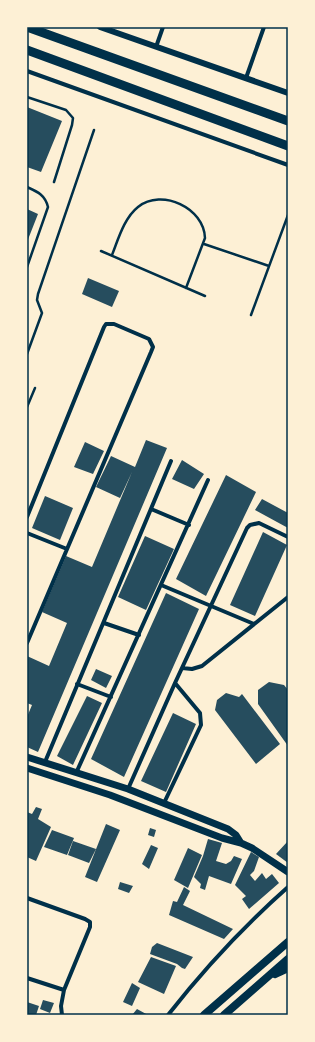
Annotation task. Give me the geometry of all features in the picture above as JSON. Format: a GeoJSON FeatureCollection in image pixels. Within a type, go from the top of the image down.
{"type":"FeatureCollection","features":[{"type":"Feature","properties":{"kind":"highway"},"geometry":{"type":"LineString","coordinates":[[27,27],[288,121]]}},
{"type":"Feature","properties":{"kind":"highway"},"geometry":{"type":"LineString","coordinates":[[27,50],[288,146]]}},
{"type":"Feature","properties":{"kind":"highway"},"geometry":{"type":"LineString","coordinates":[[204,1015],[288,942]]}},
{"type":"Feature","properties":{"kind":"highway"},"geometry":{"type":"LineString","coordinates":[[224,1015],[288,959]]}},
{"type":"Feature","properties":{"kind":"highway"},"geometry":{"type":"LineString","coordinates":[[265,978],[288,968]]}},
{"type":"Feature","properties":{"kind":"main road"},"geometry":{"type":"LineString","coordinates":[[27,757],[77,771],[164,803],[228,829],[236,835],[241,843]]}},
{"type":"Feature","properties":{"kind":"main road"},"geometry":{"type":"LineString","coordinates":[[27,768],[110,795],[222,838],[241,843],[272,859],[288,872]]}},
{"type":"Feature","properties":{"kind":"main road"},"geometry":{"type":"LineString","coordinates":[[110,795],[114,784]]}},
{"type":"Feature","properties":{"kind":"street"},"geometry":{"type":"LineString","coordinates":[[100,27],[288,93]]}},
{"type":"Feature","properties":{"kind":"street"},"geometry":{"type":"LineString","coordinates":[[156,47],[163,27]]}},
{"type":"Feature","properties":{"kind":"street"},"geometry":{"type":"LineString","coordinates":[[246,78],[264,27]]}},
{"type":"Feature","properties":{"kind":"street"},"geometry":{"type":"LineString","coordinates":[[27,71],[288,165]]}},
{"type":"Feature","properties":{"kind":"street"},"geometry":{"type":"LineString","coordinates":[[27,517],[106,324],[114,324],[149,340],[153,347],[152,352],[27,643]]}},
{"type":"Feature","properties":{"kind":"street"},"geometry":{"type":"LineString","coordinates":[[45,762],[171,461]]}},
{"type":"Feature","properties":{"kind":"street"},"geometry":{"type":"LineString","coordinates":[[77,771],[208,480]]}},
{"type":"Feature","properties":{"kind":"street"},"geometry":{"type":"LineString","coordinates":[[151,509],[189,525]]}},
{"type":"Feature","properties":{"kind":"street"},"geometry":{"type":"LineString","coordinates":[[128,789],[175,683],[247,528],[250,525],[259,523],[264,524],[288,537]]}},
{"type":"Feature","properties":{"kind":"street"},"geometry":{"type":"LineString","coordinates":[[27,533],[67,549]]}},
{"type":"Feature","properties":{"kind":"street"},"geometry":{"type":"LineString","coordinates":[[161,585],[254,624]]}},
{"type":"Feature","properties":{"kind":"street"},"geometry":{"type":"LineString","coordinates":[[182,668],[192,670],[202,666],[288,597]]}},
{"type":"Feature","properties":{"kind":"street"},"geometry":{"type":"LineString","coordinates":[[104,622],[139,635]]}},
{"type":"Feature","properties":{"kind":"street"},"geometry":{"type":"LineString","coordinates":[[164,803],[201,725],[200,713],[175,683]]}},
{"type":"Feature","properties":{"kind":"street"},"geometry":{"type":"LineString","coordinates":[[77,684],[111,697]]}},
{"type":"Feature","properties":{"kind":"street"},"geometry":{"type":"LineString","coordinates":[[168,1015],[229,944],[259,913],[288,887]]}},
{"type":"Feature","properties":{"kind":"street"},"geometry":{"type":"LineString","coordinates":[[27,898],[86,918],[90,922],[90,927],[64,990],[61,1006],[62,1015]]}},
{"type":"Feature","properties":{"kind":"street"},"geometry":{"type":"LineString","coordinates":[[27,978],[64,990]]}},
{"type":"Feature","properties":{"kind":"lane"},"geometry":{"type":"LineString","coordinates":[[27,97],[66,110],[72,118],[72,125],[54,182]]}},
{"type":"Feature","properties":{"kind":"lane"},"geometry":{"type":"LineString","coordinates":[[27,354],[42,313],[37,300],[38,294],[94,130]]}},
{"type":"Feature","properties":{"kind":"lane"},"geometry":{"type":"LineString","coordinates":[[27,187],[42,194],[48,207],[27,267]]}},
{"type":"Feature","properties":{"kind":"lane"},"geometry":{"type":"LineString","coordinates":[[112,255],[131,213],[144,203],[157,200],[177,202],[194,213],[205,230],[204,244],[186,288]]}},
{"type":"Feature","properties":{"kind":"lane"},"geometry":{"type":"LineString","coordinates":[[251,315],[288,215]]}},
{"type":"Feature","properties":{"kind":"lane"},"geometry":{"type":"LineString","coordinates":[[204,244],[269,266]]}},
{"type":"Feature","properties":{"kind":"lane"},"geometry":{"type":"LineString","coordinates":[[101,251],[206,296]]}},
{"type":"Feature","properties":{"kind":"lane"},"geometry":{"type":"LineString","coordinates":[[27,407],[34,388]]}},
{"type":"Feature","properties":{"kind":"building"},"geometry":{"type":"Polygon","coordinates":[[[27,107],[62,121],[41,172],[27,167],[27,107]]]}},
{"type":"Feature","properties":{"kind":"building"},"geometry":{"type":"Polygon","coordinates":[[[27,209],[38,214],[27,242],[27,209]]]}},
{"type":"Feature","properties":{"kind":"building"},"geometry":{"type":"Polygon","coordinates":[[[88,278],[119,291],[112,307],[82,294],[88,278]]]}},
{"type":"Feature","properties":{"kind":"building"},"geometry":{"type":"Polygon","coordinates":[[[146,440],[167,448],[38,752],[27,747],[27,717],[32,705],[27,703],[27,656],[49,666],[67,623],[42,612],[66,556],[92,567],[132,472],[120,498],[96,487],[111,456],[135,467],[146,440]]]}},
{"type":"Feature","properties":{"kind":"building"},"geometry":{"type":"Polygon","coordinates":[[[85,442],[104,451],[93,474],[74,467],[85,442]]]}},
{"type":"Feature","properties":{"kind":"building"},"geometry":{"type":"Polygon","coordinates":[[[182,460],[204,474],[194,489],[172,479],[182,460]]]}},
{"type":"Feature","properties":{"kind":"building"},"geometry":{"type":"Polygon","coordinates":[[[226,475],[256,492],[206,596],[176,579],[226,475]]]}},
{"type":"Feature","properties":{"kind":"building"},"geometry":{"type":"Polygon","coordinates":[[[45,496],[73,508],[60,540],[32,528],[45,496]]]}},
{"type":"Feature","properties":{"kind":"building"},"geometry":{"type":"Polygon","coordinates":[[[262,499],[288,513],[288,528],[255,510],[262,499]]]}},
{"type":"Feature","properties":{"kind":"building"},"geometry":{"type":"Polygon","coordinates":[[[263,532],[287,545],[255,616],[230,605],[263,532]]]}},
{"type":"Feature","properties":{"kind":"building"},"geometry":{"type":"Polygon","coordinates":[[[145,536],[174,549],[146,610],[118,597],[145,536]]]}},
{"type":"Feature","properties":{"kind":"building"},"geometry":{"type":"Polygon","coordinates":[[[166,593],[199,609],[124,777],[91,759],[166,593]]]}},
{"type":"Feature","properties":{"kind":"building"},"geometry":{"type":"Polygon","coordinates":[[[96,669],[112,676],[106,688],[91,680],[96,669]]]}},
{"type":"Feature","properties":{"kind":"building"},"geometry":{"type":"Polygon","coordinates":[[[269,682],[284,685],[288,690],[288,746],[258,704],[258,690],[269,682]]]}},
{"type":"Feature","properties":{"kind":"building"},"geometry":{"type":"Polygon","coordinates":[[[226,693],[239,697],[242,694],[280,744],[256,764],[215,710],[217,700],[226,693]]]}},
{"type":"Feature","properties":{"kind":"building"},"geometry":{"type":"Polygon","coordinates":[[[87,696],[102,703],[73,765],[57,756],[87,696]]]}},
{"type":"Feature","properties":{"kind":"building"},"geometry":{"type":"Polygon","coordinates":[[[173,713],[196,724],[166,792],[141,781],[173,713]]]}},
{"type":"Feature","properties":{"kind":"building"},"geometry":{"type":"Polygon","coordinates":[[[36,807],[42,809],[38,819],[51,827],[36,861],[27,857],[27,812],[32,814],[36,807]]]}},
{"type":"Feature","properties":{"kind":"building"},"geometry":{"type":"Polygon","coordinates":[[[106,824],[120,830],[97,882],[85,877],[106,824]]]}},
{"type":"Feature","properties":{"kind":"building"},"geometry":{"type":"Polygon","coordinates":[[[150,828],[156,830],[154,837],[148,835],[150,828]]]}},
{"type":"Feature","properties":{"kind":"building"},"geometry":{"type":"Polygon","coordinates":[[[52,830],[74,838],[67,855],[44,847],[52,830]]]}},
{"type":"Feature","properties":{"kind":"building"},"geometry":{"type":"Polygon","coordinates":[[[208,839],[222,843],[216,861],[226,864],[231,861],[234,856],[242,859],[231,884],[209,876],[205,890],[200,888],[201,884],[194,877],[208,839]]]}},
{"type":"Feature","properties":{"kind":"building"},"geometry":{"type":"Polygon","coordinates":[[[73,841],[96,849],[89,863],[68,855],[73,841]]]}},
{"type":"Feature","properties":{"kind":"building"},"geometry":{"type":"Polygon","coordinates":[[[288,841],[288,863],[276,854],[288,841]]]}},
{"type":"Feature","properties":{"kind":"building"},"geometry":{"type":"Polygon","coordinates":[[[151,845],[158,848],[149,869],[142,864],[151,845]]]}},
{"type":"Feature","properties":{"kind":"building"},"geometry":{"type":"Polygon","coordinates":[[[188,848],[202,855],[188,888],[174,880],[188,848]]]}},
{"type":"Feature","properties":{"kind":"building"},"geometry":{"type":"Polygon","coordinates":[[[251,852],[259,857],[254,871],[250,875],[255,881],[262,873],[266,879],[272,874],[279,883],[249,909],[242,899],[246,896],[235,885],[251,852]]]}},
{"type":"Feature","properties":{"kind":"building"},"geometry":{"type":"Polygon","coordinates":[[[120,882],[133,886],[129,893],[118,889],[120,882]]]}},
{"type":"Feature","properties":{"kind":"building"},"geometry":{"type":"Polygon","coordinates":[[[184,887],[190,891],[183,905],[233,929],[224,939],[169,915],[173,901],[177,902],[184,887]]]}},
{"type":"Feature","properties":{"kind":"building"},"geometry":{"type":"Polygon","coordinates":[[[157,943],[193,957],[185,969],[182,968],[177,964],[150,954],[152,947],[157,943]]]}},
{"type":"Feature","properties":{"kind":"building"},"geometry":{"type":"Polygon","coordinates":[[[151,957],[176,966],[164,994],[138,982],[151,957]]]}},
{"type":"Feature","properties":{"kind":"building"},"geometry":{"type":"Polygon","coordinates":[[[132,983],[140,988],[132,1006],[123,1002],[132,983]]]}},
{"type":"Feature","properties":{"kind":"building"},"geometry":{"type":"Polygon","coordinates":[[[43,1000],[54,1003],[50,1013],[40,1009],[43,1000]]]}},
{"type":"Feature","properties":{"kind":"building"},"geometry":{"type":"Polygon","coordinates":[[[27,1002],[39,1006],[36,1015],[27,1015],[27,1002]]]}},
{"type":"Feature","properties":{"kind":"building"},"geometry":{"type":"Polygon","coordinates":[[[137,1009],[148,1015],[132,1015],[137,1009]]]}}]}
